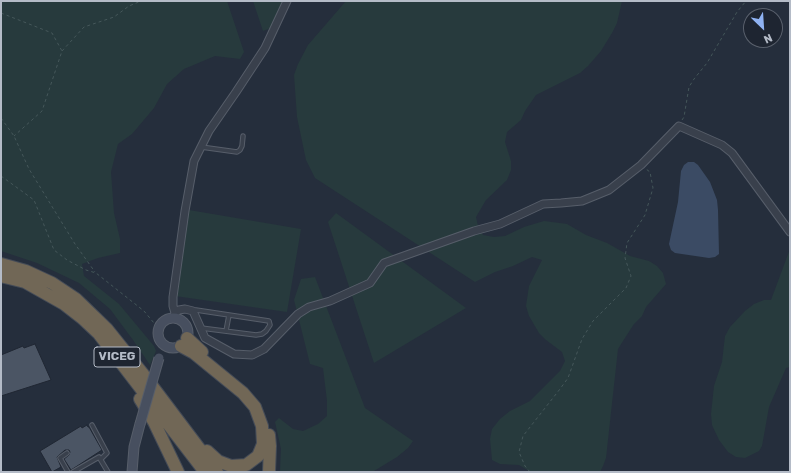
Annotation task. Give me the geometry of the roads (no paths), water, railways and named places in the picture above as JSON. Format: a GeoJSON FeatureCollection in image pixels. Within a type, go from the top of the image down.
{"type":"FeatureCollection","features":[{"type":"Feature","properties":{"kind":"highway","name":"VICEG"},"geometry":{"type":"LineString","coordinates":[[1,264],[26,271],[52,283],[76,299],[107,329],[217,472]]}},
{"type":"Feature","properties":{"kind":"highway","name":"VICEG"},"geometry":{"type":"LineString","coordinates":[[1,276],[25,282],[64,304],[99,334],[205,472]]}},
{"type":"Feature","properties":{"kind":"highway"},"geometry":{"type":"LineString","coordinates":[[99,334],[154,422],[178,472]]}},
{"type":"Feature","properties":{"kind":"highway"},"geometry":{"type":"LineString","coordinates":[[184,342],[194,353],[243,393],[255,407],[262,426],[263,444],[258,456],[246,465],[231,466],[218,461],[187,433]]}},
{"type":"Feature","properties":{"kind":"highway"},"geometry":{"type":"LineString","coordinates":[[184,342],[197,348],[248,390],[259,403],[268,426],[270,446],[269,472]]}},
{"type":"Feature","properties":{"kind":"street"},"geometry":{"type":"LineString","coordinates":[[174,316],[173,297],[185,211],[194,161],[209,131],[265,48],[287,1]]}},
{"type":"Feature","properties":{"kind":"street"},"geometry":{"type":"LineString","coordinates":[[174,316],[182,321],[188,333],[184,342],[173,348],[165,346],[159,338],[159,329],[164,321],[174,316],[179,310],[185,309],[193,311],[205,338],[234,354],[252,355],[264,349],[298,314],[309,307],[330,301],[370,283],[384,263],[474,231],[500,224],[543,204],[582,201],[609,190],[641,166],[679,126],[722,144],[732,153],[790,232]]}},
{"type":"Feature","properties":{"kind":"street"},"geometry":{"type":"LineString","coordinates":[[132,472],[134,447],[140,424],[159,358],[165,346]]}},
{"type":"Feature","properties":{"kind":"lane"},"geometry":{"type":"LineString","coordinates":[[201,147],[237,152],[242,146],[243,136]]}},
{"type":"Feature","properties":{"kind":"lane"},"geometry":{"type":"LineString","coordinates":[[193,311],[196,310],[269,321],[270,325],[262,334],[200,328]]}},
{"type":"Feature","properties":{"kind":"lane"},"geometry":{"type":"LineString","coordinates":[[226,331],[229,315]]}},
{"type":"Feature","properties":{"kind":"lane"},"geometry":{"type":"LineString","coordinates":[[73,472],[99,457],[101,459],[108,453],[92,424]]}},
{"type":"Feature","properties":{"kind":"lane"},"geometry":{"type":"LineString","coordinates":[[67,453],[60,458],[68,472]]}},
{"type":"Feature","properties":{"kind":"lane"},"geometry":{"type":"LineString","coordinates":[[101,459],[108,472]]}},
{"type":"Feature","properties":{"kind":"water"},"geometry":{"type":"Polygon","coordinates":[[[688,162],[694,162],[698,165],[710,182],[717,200],[719,254],[715,257],[709,258],[675,253],[671,250],[669,244],[678,202],[681,171],[684,165],[688,162]]]}}]}
